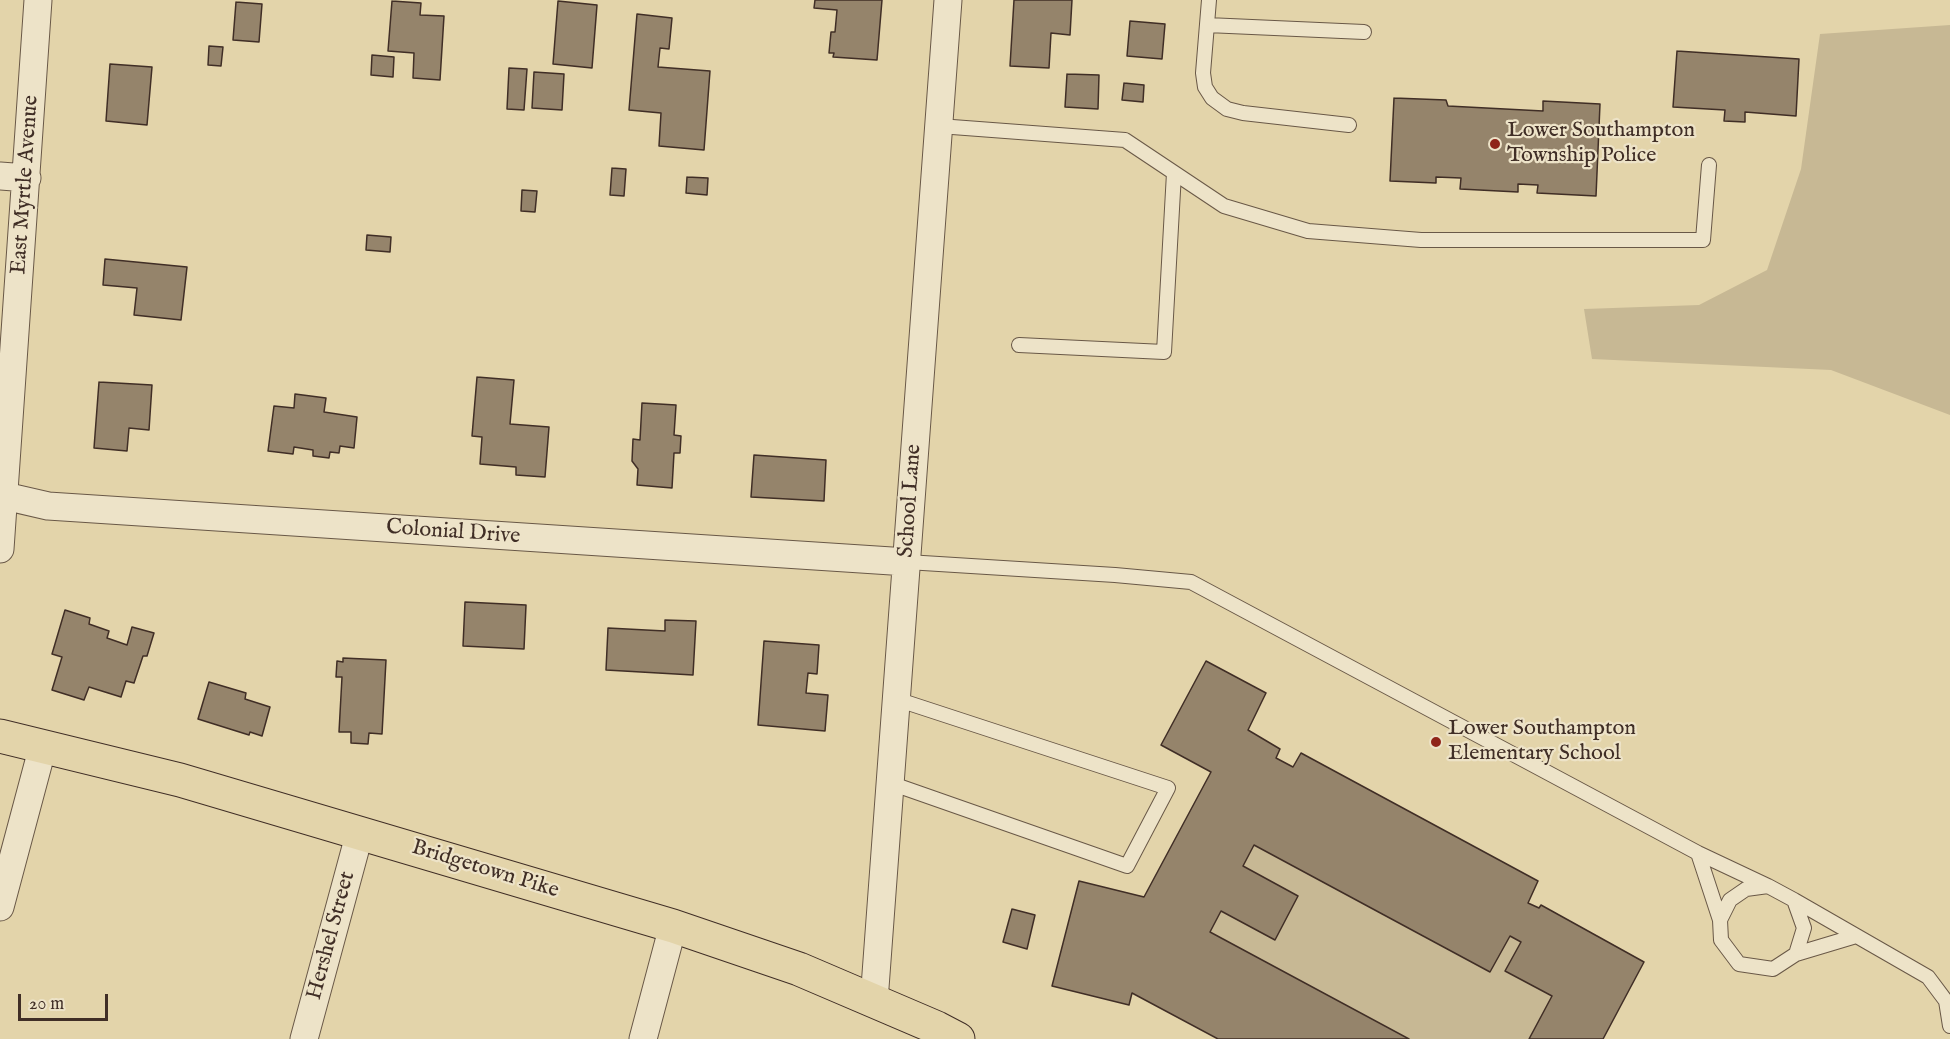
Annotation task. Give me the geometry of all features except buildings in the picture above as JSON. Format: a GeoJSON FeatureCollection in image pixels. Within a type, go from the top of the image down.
{"type":"FeatureCollection","features":[{"type":"Feature","properties":{"kind":"main road","name":"Bridgetown Pike"},"geometry":{"type":"LineString","coordinates":[[0,736],[180,780],[673,926],[799,969],[958,1039]]}},
{"type":"Feature","properties":{"kind":"street","name":"East Myrtle Avenue"},"geometry":{"type":"LineString","coordinates":[[0,549],[38,0]]}},
{"type":"Feature","properties":{"kind":"street","name":"School Lane"},"geometry":{"type":"LineString","coordinates":[[874,1001],[948,0]]}},
{"type":"Feature","properties":{"kind":"street"},"geometry":{"type":"LineString","coordinates":[[0,176],[27,178]]}},
{"type":"Feature","properties":{"kind":"street","name":"Colonial Drive"},"geometry":{"type":"LineString","coordinates":[[2,495],[48,506],[907,562]]}},
{"type":"Feature","properties":{"kind":"street"},"geometry":{"type":"LineString","coordinates":[[0,907],[43,746]]}},
{"type":"Feature","properties":{"kind":"street","name":"Hershel Street"},"geometry":{"type":"LineString","coordinates":[[304,1039],[360,832]]}},
{"type":"Feature","properties":{"kind":"street"},"geometry":{"type":"LineString","coordinates":[[643,1039],[673,926]]}},
{"type":"Feature","properties":{"kind":"lane"},"geometry":{"type":"LineString","coordinates":[[1209,0],[1203,73],[1205,87],[1212,98],[1227,109],[1244,113],[1349,125]]}},
{"type":"Feature","properties":{"kind":"lane"},"geometry":{"type":"LineString","coordinates":[[1207,25],[1364,32]]}},
{"type":"Feature","properties":{"kind":"lane"},"geometry":{"type":"LineString","coordinates":[[939,126],[1125,140],[1224,206],[1308,231],[1421,240],[1703,240],[1709,165]]}},
{"type":"Feature","properties":{"kind":"lane"},"geometry":{"type":"LineString","coordinates":[[1019,345],[1164,352],[1174,173]]}},
{"type":"Feature","properties":{"kind":"lane"},"geometry":{"type":"LineString","coordinates":[[907,562],[1115,574],[1191,582],[1698,853],[1768,886],[1928,977],[1946,1001],[1950,1026]]}},
{"type":"Feature","properties":{"kind":"lane"},"geometry":{"type":"LineString","coordinates":[[891,783],[1127,866],[1168,788],[897,699]]}},
{"type":"Feature","properties":{"kind":"lane"},"geometry":{"type":"LineString","coordinates":[[1698,853],[1720,920],[1721,940],[1739,964],[1773,969],[1796,954],[1856,936]]}},
{"type":"Feature","properties":{"kind":"lane"},"geometry":{"type":"LineString","coordinates":[[1720,920],[1730,900],[1746,889],[1768,886]]}},
{"type":"Feature","properties":{"kind":"lane"},"geometry":{"type":"LineString","coordinates":[[1794,900],[1804,928],[1796,954]]}},
{"type":"Feature","properties":{"kind":"lane"},"geometry":{"type":"LineString","coordinates":[[1948,1039],[1950,1030]]}},
{"type":"Feature","properties":{"kind":"shaded area"},"geometry":{"type":"Polygon","coordinates":[[[1950,25],[1950,415],[1831,370],[1592,359],[1584,309],[1699,305],[1767,270],[1801,169],[1820,34],[1950,25]]]}},
{"type":"Feature","properties":{"kind":"shaded area"},"geometry":{"type":"Polygon","coordinates":[[[1254,845],[1490,972],[1510,936],[1521,942],[1505,971],[1552,996],[1529,1039],[1409,1039],[1210,932],[1221,911],[1275,940],[1298,896],[1243,866],[1254,845]]]}},
{"type":"Feature","properties":{"kind":"place","name":"Lower Southampton Township Police"},"geometry":{"type":"Point","coordinates":[1495,144]}},
{"type":"Feature","properties":{"kind":"place","name":"Lower Southampton Elementary School"},"geometry":{"type":"Point","coordinates":[1436,742]}}]}
